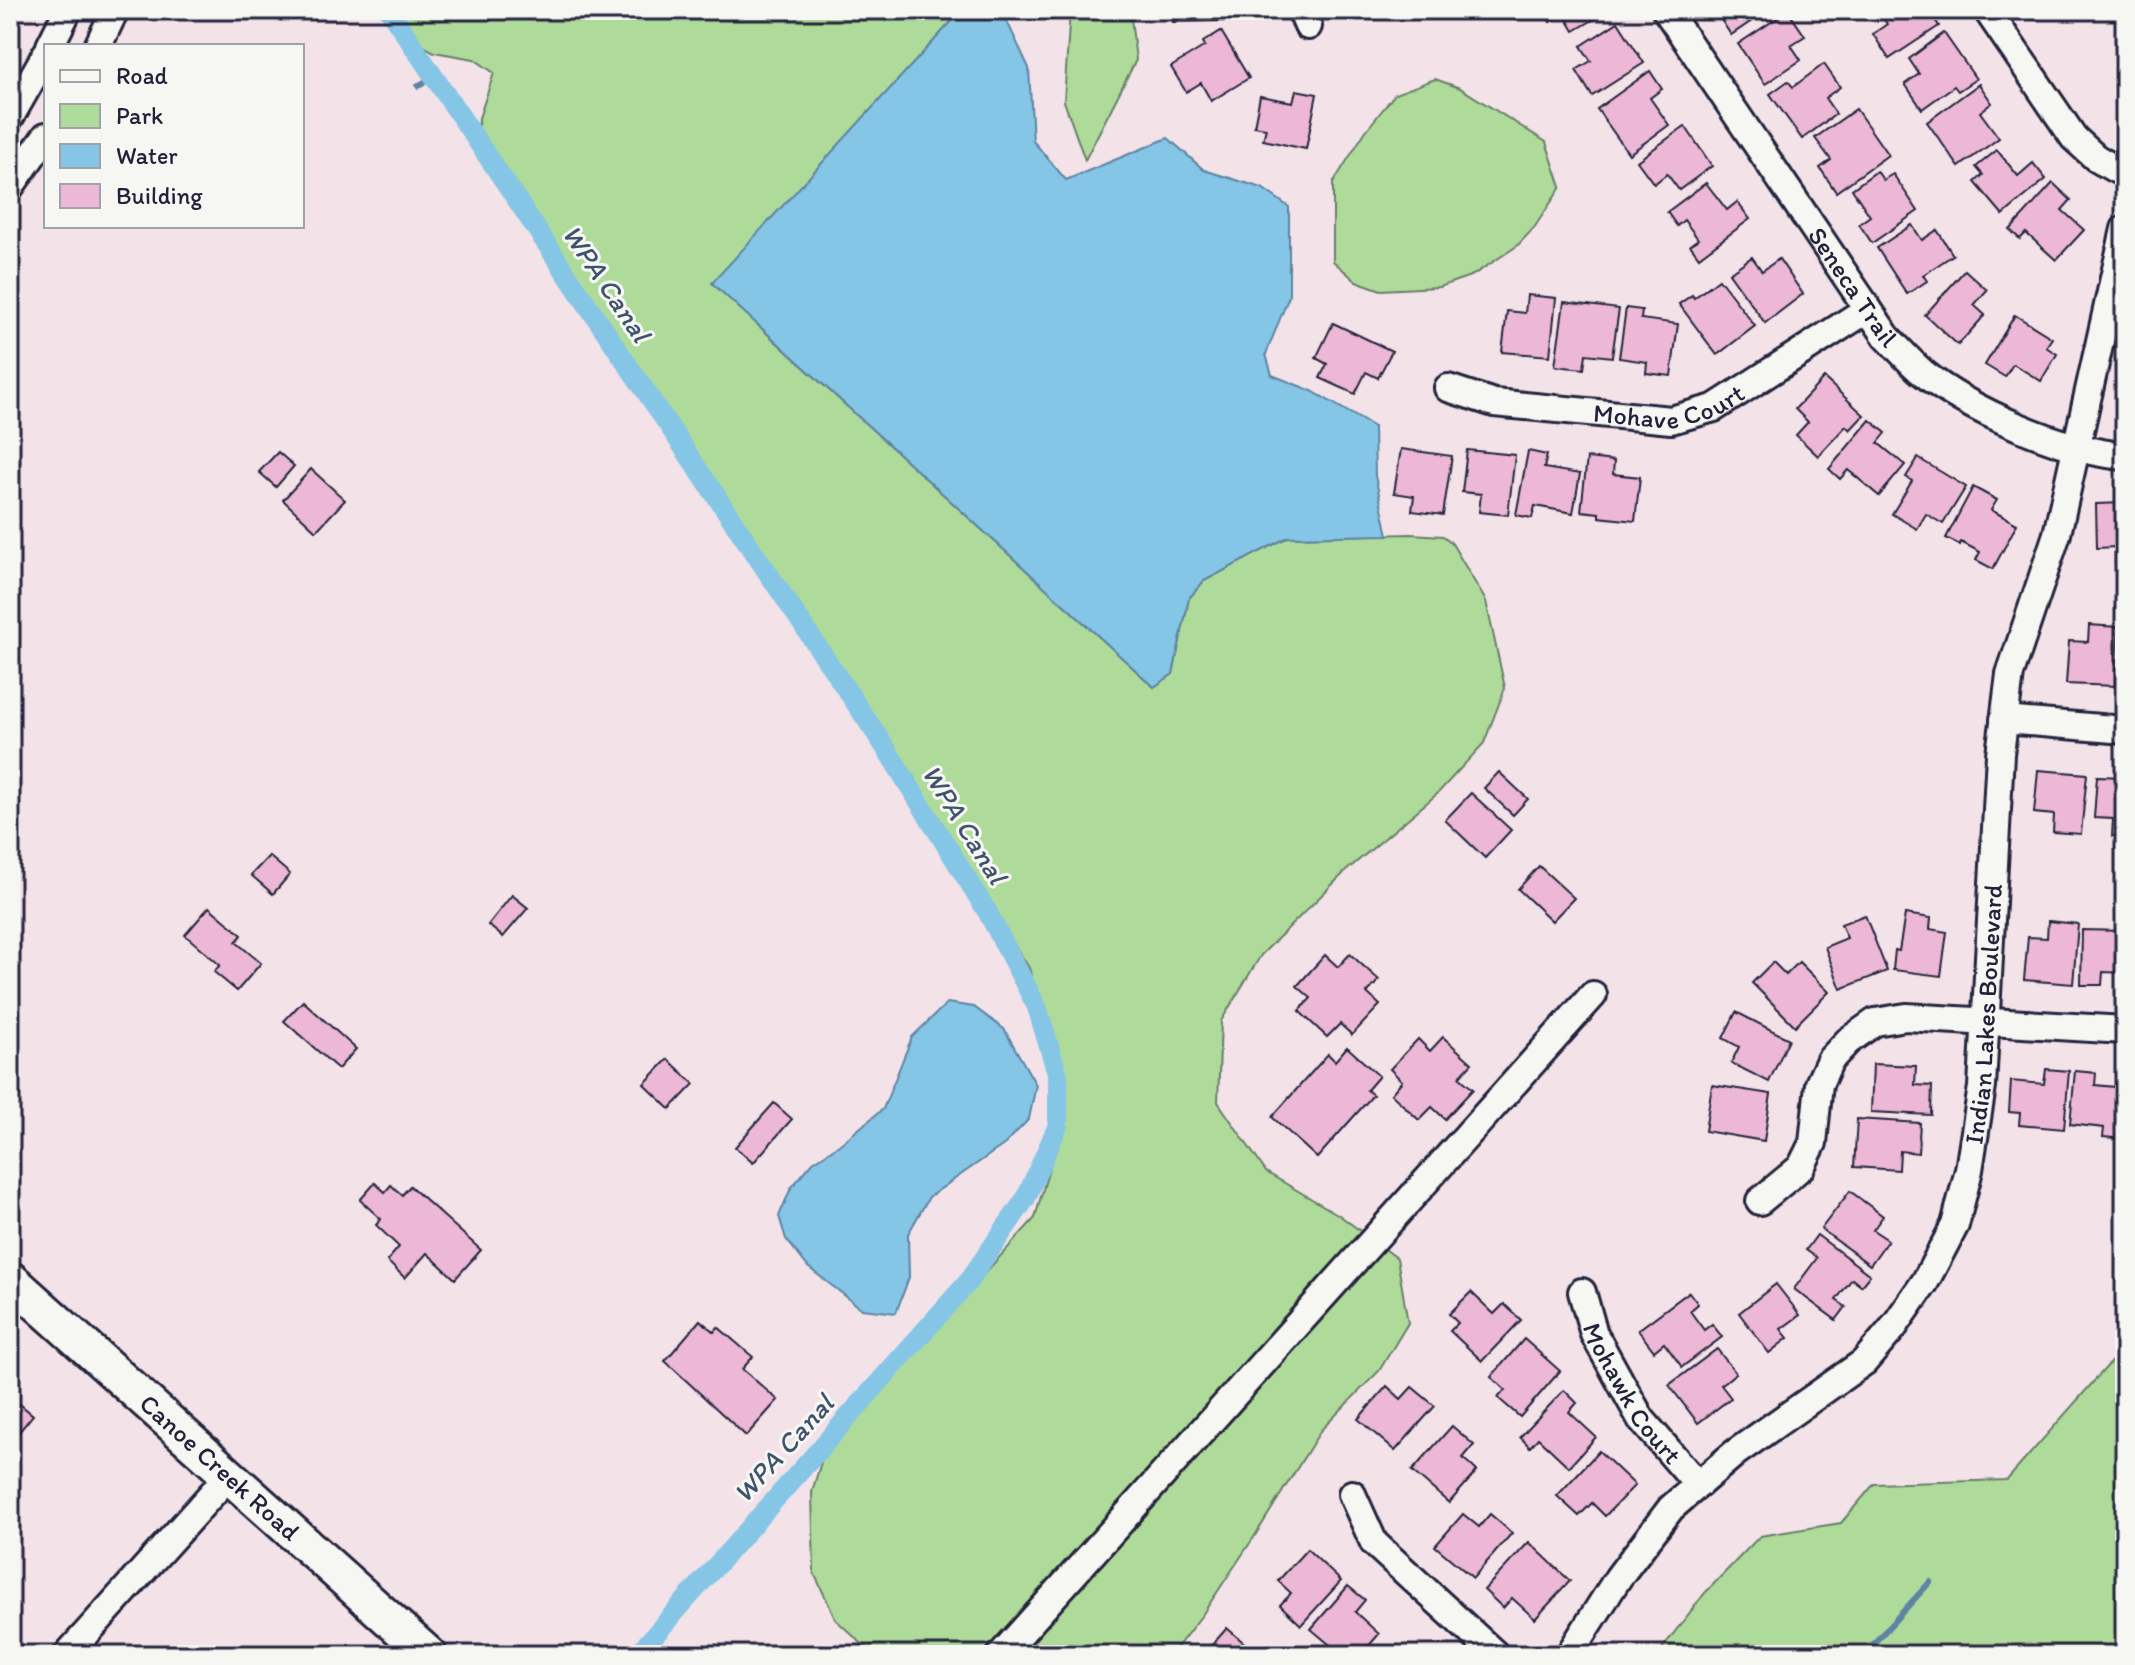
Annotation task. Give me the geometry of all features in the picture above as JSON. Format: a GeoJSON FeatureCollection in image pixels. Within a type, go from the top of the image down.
{"type":"FeatureCollection","features":[{"type":"Feature","properties":{"kind":"main road","name":"Canoe Creek Road"},"geometry":{"type":"LineString","coordinates":[[10,1279],[429,1655]]}},
{"type":"Feature","properties":{"kind":"street"},"geometry":{"type":"LineString","coordinates":[[51,44],[68,10]]}},
{"type":"Feature","properties":{"kind":"street"},"geometry":{"type":"LineString","coordinates":[[99,44],[115,10]]}},
{"type":"Feature","properties":{"kind":"street","name":"Seneca Trail"},"geometry":{"type":"LineString","coordinates":[[1666,10],[1887,337],[1922,372],[1967,401],[2037,435],[2125,456]]}},
{"type":"Feature","properties":{"kind":"street"},"geometry":{"type":"LineString","coordinates":[[1987,10],[2074,138],[2096,158],[2125,171]]}},
{"type":"Feature","properties":{"kind":"street"},"geometry":{"type":"LineString","coordinates":[[10,117],[44,58]]}},
{"type":"Feature","properties":{"kind":"street"},"geometry":{"type":"LineString","coordinates":[[10,187],[44,139]]}},
{"type":"Feature","properties":{"kind":"street","name":"Indian Lakes Boulevard"},"geometry":{"type":"LineString","coordinates":[[1569,1655],[1618,1578],[1671,1508],[1735,1453],[1864,1362],[1893,1328],[1925,1282],[1955,1225],[1969,1170],[1982,1087],[2000,754],[2010,674],[2057,534],[2125,229]]}},
{"type":"Feature","properties":{"kind":"street","name":"Mohave Court"},"geometry":{"type":"LineString","coordinates":[[1448,388],[1494,403],[1671,420],[1714,408],[1868,309]]}},
{"type":"Feature","properties":{"kind":"street"},"geometry":{"type":"LineString","coordinates":[[2004,720],[2125,730]]}},
{"type":"Feature","properties":{"kind":"street"},"geometry":{"type":"LineString","coordinates":[[1001,1655],[1593,995]]}},
{"type":"Feature","properties":{"kind":"street"},"geometry":{"type":"LineString","coordinates":[[1760,1201],[1801,1167],[1813,1143],[1819,1084],[1830,1060],[1848,1041],[1875,1022],[1906,1017],[2125,1030]]}},
{"type":"Feature","properties":{"kind":"street","name":"Mohawk Court"},"geometry":{"type":"LineString","coordinates":[[1582,1292],[1594,1334],[1641,1419],[1698,1485]]}},
{"type":"Feature","properties":{"kind":"street"},"geometry":{"type":"LineString","coordinates":[[67,1655],[229,1475]]}},
{"type":"Feature","properties":{"kind":"street"},"geometry":{"type":"LineString","coordinates":[[1352,1494],[1374,1543],[1496,1655]]}},
{"type":"Feature","properties":{"kind":"green space"},"geometry":{"type":"Polygon","coordinates":[[[380,10],[962,10],[713,284],[1154,687],[1173,674],[1189,598],[1204,581],[1288,537],[1443,536],[1451,542],[1486,601],[1505,688],[1484,743],[1437,794],[1347,870],[1261,955],[1221,1021],[1218,1102],[1266,1172],[1339,1215],[1397,1258],[1408,1323],[1379,1371],[1321,1430],[1202,1615],[1171,1655],[874,1655],[836,1620],[814,1573],[812,1492],[825,1449],[1035,1218],[1067,1104],[1029,968],[837,668],[478,147],[479,118],[494,73],[474,59],[434,52],[395,29],[380,10]]]}},
{"type":"Feature","properties":{"kind":"green space"},"geometry":{"type":"Polygon","coordinates":[[[1070,10],[1130,10],[1136,60],[1085,160],[1064,101],[1070,10]]]}},
{"type":"Feature","properties":{"kind":"green space"},"geometry":{"type":"Polygon","coordinates":[[[1435,79],[1460,88],[1546,142],[1561,187],[1534,228],[1517,246],[1473,275],[1439,287],[1381,290],[1356,281],[1333,261],[1333,183],[1365,132],[1395,94],[1435,79]]]}},
{"type":"Feature","properties":{"kind":"green space"},"geometry":{"type":"Polygon","coordinates":[[[2125,1346],[2125,1655],[1657,1655],[1705,1593],[1760,1536],[1841,1523],[1874,1484],[2007,1480],[2125,1346]]]}},
{"type":"Feature","properties":{"kind":"water"},"geometry":{"type":"Polygon","coordinates":[[[962,10],[999,10],[1005,17],[1029,68],[1033,141],[1066,180],[1168,138],[1204,170],[1262,188],[1289,207],[1289,296],[1266,354],[1272,375],[1312,391],[1374,427],[1375,476],[1388,535],[1288,537],[1204,581],[1189,598],[1173,674],[1154,687],[712,283],[962,10]]]}},
{"type":"Feature","properties":{"kind":"water"},"geometry":{"type":"Polygon","coordinates":[[[947,1003],[974,1007],[1004,1029],[1036,1085],[1029,1119],[1005,1144],[929,1197],[908,1234],[909,1277],[896,1313],[862,1309],[808,1267],[786,1239],[779,1216],[791,1188],[813,1162],[883,1109],[912,1037],[947,1003]]]}},
{"type":"Feature","properties":{"kind":"building"},"geometry":{"type":"Polygon","coordinates":[[[1173,10],[1224,10],[1224,21],[1173,22],[1173,10]]]}},
{"type":"Feature","properties":{"kind":"building"},"geometry":{"type":"Polygon","coordinates":[[[1544,10],[1610,10],[1574,31],[1564,14],[1550,22],[1544,10]]]}},
{"type":"Feature","properties":{"kind":"building"},"geometry":{"type":"Polygon","coordinates":[[[1726,10],[1768,10],[1731,35],[1718,15],[1726,10]]]}},
{"type":"Feature","properties":{"kind":"building"},"geometry":{"type":"Polygon","coordinates":[[[1877,10],[1929,10],[1939,26],[1889,59],[1873,34],[1887,24],[1877,10]]]}},
{"type":"Feature","properties":{"kind":"building"},"geometry":{"type":"Polygon","coordinates":[[[1788,11],[1805,36],[1791,45],[1801,60],[1765,84],[1738,44],[1788,11]]]}},
{"type":"Feature","properties":{"kind":"building"},"geometry":{"type":"Polygon","coordinates":[[[1618,22],[1644,63],[1592,96],[1576,70],[1591,61],[1581,46],[1618,22]]]}},
{"type":"Feature","properties":{"kind":"building"},"geometry":{"type":"Polygon","coordinates":[[[1221,31],[1249,78],[1211,101],[1201,83],[1186,92],[1171,67],[1205,46],[1203,42],[1221,31]]]}},
{"type":"Feature","properties":{"kind":"building"},"geometry":{"type":"Polygon","coordinates":[[[1944,33],[1976,79],[1958,91],[1954,86],[1922,109],[1905,84],[1919,74],[1909,59],[1944,33]]]}},
{"type":"Feature","properties":{"kind":"building"},"geometry":{"type":"Polygon","coordinates":[[[1824,64],[1840,87],[1825,98],[1836,114],[1802,139],[1770,94],[1788,81],[1793,87],[1824,64]]]}},
{"type":"Feature","properties":{"kind":"building"},"geometry":{"type":"Polygon","coordinates":[[[1650,71],[1662,89],[1650,98],[1669,125],[1629,154],[1597,109],[1650,71]]]}},
{"type":"Feature","properties":{"kind":"building"},"geometry":{"type":"Polygon","coordinates":[[[1979,84],[1992,103],[1980,112],[1999,138],[1959,167],[1927,122],[1979,84]]]}},
{"type":"Feature","properties":{"kind":"building"},"geometry":{"type":"Polygon","coordinates":[[[1296,90],[1317,94],[1306,149],[1263,140],[1266,128],[1254,126],[1260,96],[1293,102],[1296,90]]]}},
{"type":"Feature","properties":{"kind":"building"},"geometry":{"type":"Polygon","coordinates":[[[1856,109],[1888,155],[1836,192],[1820,168],[1831,160],[1815,138],[1856,109]]]}},
{"type":"Feature","properties":{"kind":"building"},"geometry":{"type":"Polygon","coordinates":[[[1685,126],[1712,166],[1679,190],[1667,174],[1654,184],[1637,161],[1685,126]]]}},
{"type":"Feature","properties":{"kind":"building"},"geometry":{"type":"Polygon","coordinates":[[[1997,150],[2018,176],[2033,163],[2046,179],[2003,215],[1975,182],[1983,175],[1976,167],[1997,150]]]}},
{"type":"Feature","properties":{"kind":"building"},"geometry":{"type":"Polygon","coordinates":[[[1877,171],[1883,180],[1893,174],[1918,211],[1872,243],[1859,224],[1870,216],[1852,189],[1877,171]]]}},
{"type":"Feature","properties":{"kind":"building"},"geometry":{"type":"Polygon","coordinates":[[[1706,183],[1727,210],[1737,202],[1750,219],[1699,257],[1690,245],[1698,239],[1684,220],[1677,226],[1667,212],[1706,183]]]}},
{"type":"Feature","properties":{"kind":"building"},"geometry":{"type":"Polygon","coordinates":[[[2053,183],[2071,200],[2062,210],[2084,230],[2056,260],[2026,233],[2020,239],[2010,230],[2053,183]]]}},
{"type":"Feature","properties":{"kind":"building"},"geometry":{"type":"Polygon","coordinates":[[[1912,225],[1922,240],[1937,230],[1953,255],[1923,275],[1927,281],[1907,294],[1877,248],[1912,225]]]}},
{"type":"Feature","properties":{"kind":"building"},"geometry":{"type":"Polygon","coordinates":[[[1752,257],[1762,271],[1779,259],[1803,294],[1765,323],[1729,273],[1752,257]]]}},
{"type":"Feature","properties":{"kind":"building"},"geometry":{"type":"Polygon","coordinates":[[[1965,270],[1987,290],[1974,305],[1985,315],[1958,345],[1925,315],[1965,270]]]}},
{"type":"Feature","properties":{"kind":"building"},"geometry":{"type":"Polygon","coordinates":[[[1719,279],[1755,326],[1717,355],[1679,304],[1692,295],[1694,298],[1719,279]]]}},
{"type":"Feature","properties":{"kind":"building"},"geometry":{"type":"Polygon","coordinates":[[[1527,295],[1556,298],[1550,356],[1502,352],[1507,311],[1525,313],[1527,295]]]}},
{"type":"Feature","properties":{"kind":"building"},"geometry":{"type":"Polygon","coordinates":[[[1564,302],[1619,309],[1612,357],[1586,354],[1584,369],[1555,366],[1564,302]]]}},
{"type":"Feature","properties":{"kind":"building"},"geometry":{"type":"Polygon","coordinates":[[[1626,308],[1642,310],[1641,319],[1678,324],[1671,376],[1646,373],[1647,362],[1619,358],[1626,308]]]}},
{"type":"Feature","properties":{"kind":"building"},"geometry":{"type":"Polygon","coordinates":[[[2015,315],[2052,338],[2046,347],[2057,354],[2041,381],[2013,364],[2005,377],[1985,365],[2015,315]]]}},
{"type":"Feature","properties":{"kind":"building"},"geometry":{"type":"Polygon","coordinates":[[[1333,323],[1392,351],[1378,378],[1366,372],[1355,394],[1320,378],[1327,364],[1316,358],[1333,323]]]}},
{"type":"Feature","properties":{"kind":"building"},"geometry":{"type":"Polygon","coordinates":[[[1824,378],[1864,415],[1850,430],[1846,426],[1818,456],[1796,435],[1808,422],[1795,409],[1824,378]]]}},
{"type":"Feature","properties":{"kind":"building"},"geometry":{"type":"Polygon","coordinates":[[[1870,420],[1886,433],[1878,443],[1905,465],[1879,496],[1848,470],[1840,479],[1829,469],[1870,420]]]}},
{"type":"Feature","properties":{"kind":"building"},"geometry":{"type":"Polygon","coordinates":[[[1401,449],[1452,456],[1443,515],[1412,511],[1414,496],[1394,493],[1401,449]]]}},
{"type":"Feature","properties":{"kind":"building"},"geometry":{"type":"Polygon","coordinates":[[[1467,450],[1515,455],[1508,515],[1479,512],[1481,494],[1462,492],[1467,450]]]}},
{"type":"Feature","properties":{"kind":"building"},"geometry":{"type":"Polygon","coordinates":[[[1528,451],[1547,455],[1544,468],[1580,474],[1573,513],[1535,506],[1532,518],[1516,515],[1528,451]]]}},
{"type":"Feature","properties":{"kind":"building"},"geometry":{"type":"Polygon","coordinates":[[[278,452],[294,466],[276,487],[259,472],[278,452]]]}},
{"type":"Feature","properties":{"kind":"building"},"geometry":{"type":"Polygon","coordinates":[[[1587,458],[1614,461],[1613,474],[1640,477],[1635,521],[1599,517],[1599,513],[1581,511],[1587,458]]]}},
{"type":"Feature","properties":{"kind":"building"},"geometry":{"type":"Polygon","coordinates":[[[1918,458],[1966,487],[1943,524],[1926,514],[1917,529],[1892,514],[1912,481],[1906,477],[1918,458]]]}},
{"type":"Feature","properties":{"kind":"building"},"geometry":{"type":"Polygon","coordinates":[[[311,469],[345,500],[316,531],[283,500],[311,469]]]}},
{"type":"Feature","properties":{"kind":"building"},"geometry":{"type":"Polygon","coordinates":[[[1973,487],[1997,500],[1991,510],[2017,524],[1993,569],[1976,560],[1980,552],[1946,538],[1973,487]]]}},
{"type":"Feature","properties":{"kind":"building"},"geometry":{"type":"Polygon","coordinates":[[[2125,503],[2125,565],[2115,565],[2115,547],[2097,548],[2096,504],[2125,503]]]}},
{"type":"Feature","properties":{"kind":"building"},"geometry":{"type":"Polygon","coordinates":[[[2089,625],[2118,627],[2115,686],[2066,684],[2069,641],[2088,642],[2089,625]]]}},
{"type":"Feature","properties":{"kind":"building"},"geometry":{"type":"Polygon","coordinates":[[[2038,770],[2087,774],[2081,834],[2053,832],[2054,815],[2034,813],[2038,770]]]}},
{"type":"Feature","properties":{"kind":"building"},"geometry":{"type":"Polygon","coordinates":[[[1499,772],[1528,799],[1513,815],[1484,788],[1499,772]]]}},
{"type":"Feature","properties":{"kind":"building"},"geometry":{"type":"Polygon","coordinates":[[[2097,776],[2125,777],[2125,837],[2112,836],[2113,819],[2094,818],[2097,776]]]}},
{"type":"Feature","properties":{"kind":"building"},"geometry":{"type":"Polygon","coordinates":[[[1471,793],[1511,830],[1485,858],[1445,820],[1471,793]]]}},
{"type":"Feature","properties":{"kind":"building"},"geometry":{"type":"Polygon","coordinates":[[[269,856],[290,874],[273,894],[251,875],[269,856]]]}},
{"type":"Feature","properties":{"kind":"building"},"geometry":{"type":"Polygon","coordinates":[[[1539,866],[1574,898],[1552,921],[1518,889],[1539,866]]]}},
{"type":"Feature","properties":{"kind":"building"},"geometry":{"type":"Polygon","coordinates":[[[512,895],[528,908],[503,937],[488,925],[512,895]]]}},
{"type":"Feature","properties":{"kind":"building"},"geometry":{"type":"Polygon","coordinates":[[[209,907],[242,935],[236,942],[261,963],[237,991],[214,972],[220,965],[185,935],[209,907]]]}},
{"type":"Feature","properties":{"kind":"building"},"geometry":{"type":"Polygon","coordinates":[[[1905,914],[1931,918],[1930,929],[1947,932],[1941,976],[1893,970],[1905,914]]]}},
{"type":"Feature","properties":{"kind":"building"},"geometry":{"type":"Polygon","coordinates":[[[1865,915],[1887,971],[1841,989],[1825,947],[1847,938],[1841,924],[1865,915]]]}},
{"type":"Feature","properties":{"kind":"building"},"geometry":{"type":"Polygon","coordinates":[[[2048,921],[2078,924],[2073,984],[2024,980],[2028,937],[2047,938],[2048,921]]]}},
{"type":"Feature","properties":{"kind":"building"},"geometry":{"type":"Polygon","coordinates":[[[2082,930],[2125,931],[2125,973],[2103,972],[2102,985],[2081,985],[2082,930]]]}},
{"type":"Feature","properties":{"kind":"building"},"geometry":{"type":"Polygon","coordinates":[[[1350,954],[1379,980],[1367,993],[1380,1005],[1352,1035],[1340,1024],[1327,1037],[1299,1011],[1311,998],[1297,986],[1325,955],[1338,967],[1350,954]]]}},
{"type":"Feature","properties":{"kind":"building"},"geometry":{"type":"Polygon","coordinates":[[[1773,962],[1786,975],[1799,962],[1829,992],[1795,1026],[1752,983],[1773,962]]]}},
{"type":"Feature","properties":{"kind":"building"},"geometry":{"type":"Polygon","coordinates":[[[303,1001],[356,1049],[338,1069],[284,1021],[303,1001]]]}},
{"type":"Feature","properties":{"kind":"building"},"geometry":{"type":"Polygon","coordinates":[[[1736,1012],[1789,1039],[1769,1082],[1731,1063],[1739,1047],[1723,1038],[1736,1012]]]}},
{"type":"Feature","properties":{"kind":"building"},"geometry":{"type":"Polygon","coordinates":[[[1443,1037],[1472,1063],[1459,1077],[1473,1089],[1445,1119],[1432,1107],[1419,1120],[1391,1094],[1402,1081],[1390,1069],[1418,1039],[1430,1051],[1443,1037]]]}},
{"type":"Feature","properties":{"kind":"building"},"geometry":{"type":"Polygon","coordinates":[[[1347,1047],[1379,1076],[1367,1090],[1373,1095],[1317,1158],[1272,1117],[1328,1054],[1335,1061],[1347,1047]]]}},
{"type":"Feature","properties":{"kind":"building"},"geometry":{"type":"Polygon","coordinates":[[[668,1059],[694,1084],[670,1109],[644,1084],[668,1059]]]}},
{"type":"Feature","properties":{"kind":"building"},"geometry":{"type":"Polygon","coordinates":[[[1873,1064],[1916,1066],[1915,1085],[1932,1086],[1931,1115],[1871,1112],[1873,1064]]]}},
{"type":"Feature","properties":{"kind":"building"},"geometry":{"type":"Polygon","coordinates":[[[2046,1069],[2069,1071],[2064,1129],[2019,1125],[2020,1113],[2009,1112],[2011,1081],[2044,1084],[2046,1069]]]}},
{"type":"Feature","properties":{"kind":"building"},"geometry":{"type":"Polygon","coordinates":[[[2075,1071],[2096,1073],[2095,1085],[2125,1088],[2125,1139],[2103,1137],[2104,1128],[2070,1124],[2075,1071]]]}},
{"type":"Feature","properties":{"kind":"building"},"geometry":{"type":"Polygon","coordinates":[[[1712,1085],[1771,1094],[1764,1141],[1705,1131],[1712,1085]]]}},
{"type":"Feature","properties":{"kind":"building"},"geometry":{"type":"Polygon","coordinates":[[[774,1103],[792,1119],[753,1163],[735,1147],[774,1103]]]}},
{"type":"Feature","properties":{"kind":"building"},"geometry":{"type":"Polygon","coordinates":[[[1857,1119],[1920,1123],[1918,1153],[1900,1151],[1899,1170],[1854,1167],[1857,1119]]]}},
{"type":"Feature","properties":{"kind":"building"},"geometry":{"type":"Polygon","coordinates":[[[375,1183],[385,1192],[391,1185],[402,1195],[410,1186],[481,1250],[455,1279],[427,1253],[405,1278],[387,1261],[399,1247],[376,1225],[381,1219],[360,1200],[375,1183]]]}},
{"type":"Feature","properties":{"kind":"building"},"geometry":{"type":"Polygon","coordinates":[[[1850,1191],[1883,1216],[1873,1230],[1888,1240],[1870,1265],[1821,1229],[1850,1191]]]}},
{"type":"Feature","properties":{"kind":"building"},"geometry":{"type":"Polygon","coordinates":[[[1817,1235],[1870,1275],[1861,1286],[1852,1279],[1836,1300],[1846,1307],[1836,1320],[1794,1289],[1817,1258],[1806,1250],[1817,1235]]]}},
{"type":"Feature","properties":{"kind":"building"},"geometry":{"type":"Polygon","coordinates":[[[1776,1284],[1800,1315],[1781,1329],[1788,1338],[1769,1353],[1739,1313],[1776,1284]]]}},
{"type":"Feature","properties":{"kind":"building"},"geometry":{"type":"Polygon","coordinates":[[[1471,1292],[1494,1314],[1504,1304],[1521,1320],[1482,1361],[1450,1331],[1458,1323],[1449,1314],[1471,1292]]]}},
{"type":"Feature","properties":{"kind":"building"},"geometry":{"type":"Polygon","coordinates":[[[1689,1292],[1698,1304],[1690,1311],[1704,1330],[1712,1324],[1722,1337],[1682,1367],[1664,1343],[1654,1351],[1638,1330],[1689,1292]]]}},
{"type":"Feature","properties":{"kind":"building"},"geometry":{"type":"Polygon","coordinates":[[[700,1320],[714,1332],[718,1327],[753,1357],[742,1369],[778,1400],[746,1436],[665,1361],[700,1320]]]}},
{"type":"Feature","properties":{"kind":"building"},"geometry":{"type":"Polygon","coordinates":[[[1524,1339],[1560,1371],[1520,1417],[1498,1398],[1505,1390],[1491,1377],[1524,1339]]]}},
{"type":"Feature","properties":{"kind":"building"},"geometry":{"type":"Polygon","coordinates":[[[1717,1349],[1736,1373],[1721,1385],[1731,1398],[1698,1423],[1669,1385],[1717,1349]]]}},
{"type":"Feature","properties":{"kind":"building"},"geometry":{"type":"Polygon","coordinates":[[[1387,1386],[1401,1399],[1412,1387],[1435,1406],[1395,1451],[1358,1419],[1387,1386]]]}},
{"type":"Feature","properties":{"kind":"building"},"geometry":{"type":"Polygon","coordinates":[[[1564,1390],[1577,1403],[1569,1412],[1596,1437],[1569,1467],[1538,1438],[1530,1447],[1520,1437],[1564,1390]]]}},
{"type":"Feature","properties":{"kind":"building"},"geometry":{"type":"Polygon","coordinates":[[[10,1396],[33,1415],[10,1443],[10,1396]]]}},
{"type":"Feature","properties":{"kind":"building"},"geometry":{"type":"Polygon","coordinates":[[[1452,1426],[1474,1445],[1463,1458],[1477,1471],[1449,1503],[1412,1471],[1452,1426]]]}},
{"type":"Feature","properties":{"kind":"building"},"geometry":{"type":"Polygon","coordinates":[[[1599,1451],[1635,1485],[1605,1516],[1592,1503],[1579,1516],[1557,1496],[1599,1451]]]}},
{"type":"Feature","properties":{"kind":"building"},"geometry":{"type":"Polygon","coordinates":[[[1463,1514],[1479,1527],[1490,1514],[1512,1533],[1473,1578],[1435,1546],[1463,1514]]]}},
{"type":"Feature","properties":{"kind":"building"},"geometry":{"type":"Polygon","coordinates":[[[1529,1542],[1570,1581],[1535,1619],[1512,1598],[1503,1608],[1484,1590],[1529,1542]]]}},
{"type":"Feature","properties":{"kind":"building"},"geometry":{"type":"Polygon","coordinates":[[[1307,1549],[1341,1581],[1301,1625],[1280,1605],[1291,1593],[1278,1581],[1307,1549]]]}},
{"type":"Feature","properties":{"kind":"building"},"geometry":{"type":"Polygon","coordinates":[[[1348,1586],[1365,1600],[1355,1612],[1379,1634],[1361,1655],[1352,1649],[1347,1655],[1342,1655],[1311,1629],[1348,1586]]]}},
{"type":"Feature","properties":{"kind":"building"},"geometry":{"type":"Polygon","coordinates":[[[1227,1628],[1258,1655],[1203,1655],[1227,1628]]]}},
{"type":"Feature","properties":{"kind":"waterway","name":"WPA Canal"},"geometry":{"type":"LineString","coordinates":[[389,10],[887,750],[988,913],[1037,1007],[1058,1076],[1058,1125],[1026,1198],[968,1282],[637,1655]]}},
{"type":"Feature","properties":{"kind":"waterway"},"geometry":{"type":"LineString","coordinates":[[418,86],[434,76]]}},
{"type":"Feature","properties":{"kind":"waterway"},"geometry":{"type":"LineString","coordinates":[[1863,1655],[1930,1582]]}}]}
